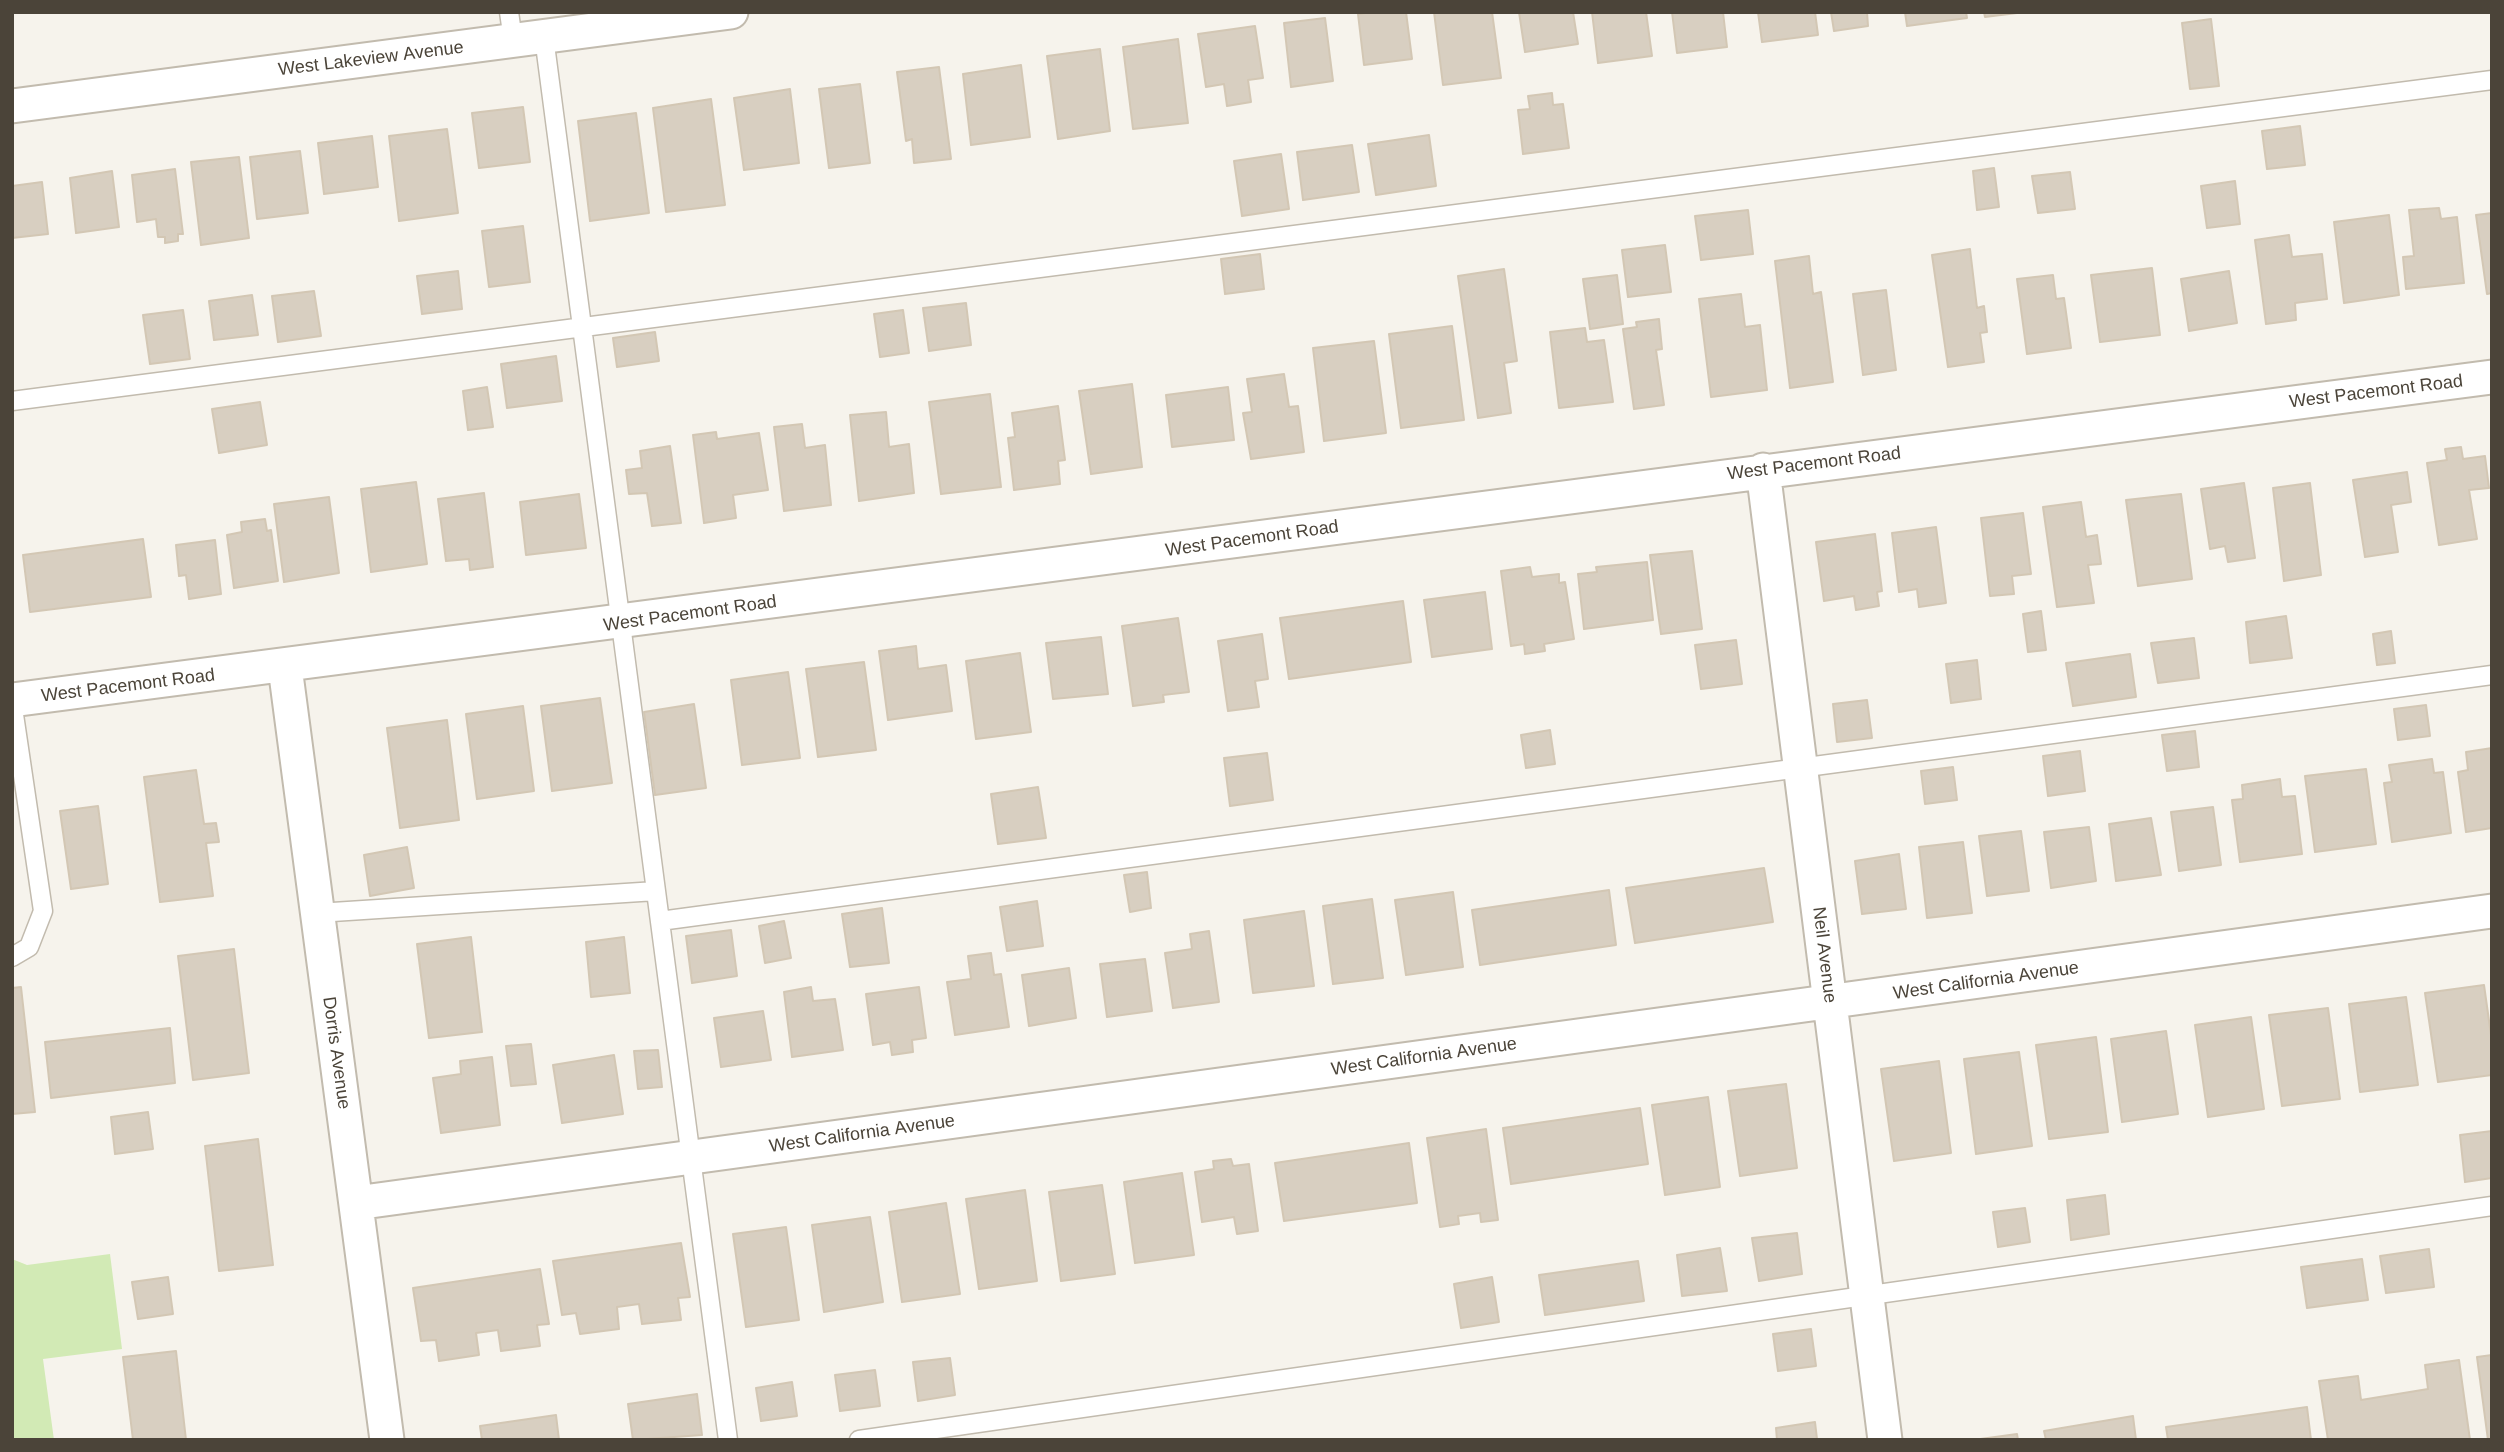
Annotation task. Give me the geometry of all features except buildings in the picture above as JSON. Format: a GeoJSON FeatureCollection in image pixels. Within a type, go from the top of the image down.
{"type":"FeatureCollection","features":[{"type":"Feature","properties":{"kind":"street","name":"West Lakeview Avenue"},"geometry":{"type":"LineString","coordinates":[[12,106],[522,30],[731,12]]}},
{"type":"Feature","properties":{"kind":"street","name":"West Pacemont Road"},"geometry":{"type":"LineString","coordinates":[[12,701],[621,623],[1763,470],[2492,377]]}},
{"type":"Feature","properties":{"kind":"street","name":"Neil Avenue"},"geometry":{"type":"LineString","coordinates":[[1763,470],[1885,1440]]}},
{"type":"Feature","properties":{"kind":"street","name":"Dorris Avenue"},"geometry":{"type":"LineString","coordinates":[[285,667],[387,1440]]}},
{"type":"Feature","properties":{"kind":"street","name":"West California Avenue"},"geometry":{"type":"LineString","coordinates":[[356,1203],[2492,911]]}},
{"type":"Feature","properties":{"kind":"lane"},"geometry":{"type":"LineString","coordinates":[[522,30],[582,327],[728,1440]]}},
{"type":"Feature","properties":{"kind":"lane"},"geometry":{"type":"LineString","coordinates":[[12,401],[2492,80]]}},
{"type":"Feature","properties":{"kind":"lane"},"geometry":{"type":"LineString","coordinates":[[660,922],[2492,674]]}},
{"type":"Feature","properties":{"kind":"lane"},"geometry":{"type":"LineString","coordinates":[[12,701],[43,911],[29,947],[12,957]]}},
{"type":"Feature","properties":{"kind":"lane"},"geometry":{"type":"LineString","coordinates":[[317,913],[656,891]]}},
{"type":"Feature","properties":{"kind":"lane"},"geometry":{"type":"LineString","coordinates":[[859,1440],[2492,1206]]}},
{"type":"Feature","properties":{"kind":"green space"},"geometry":{"type":"Polygon","coordinates":[[[110,1254],[122,1349],[43,1359],[54,1440],[12,1440],[12,1259],[27,1265],[110,1254]]]}}]}
